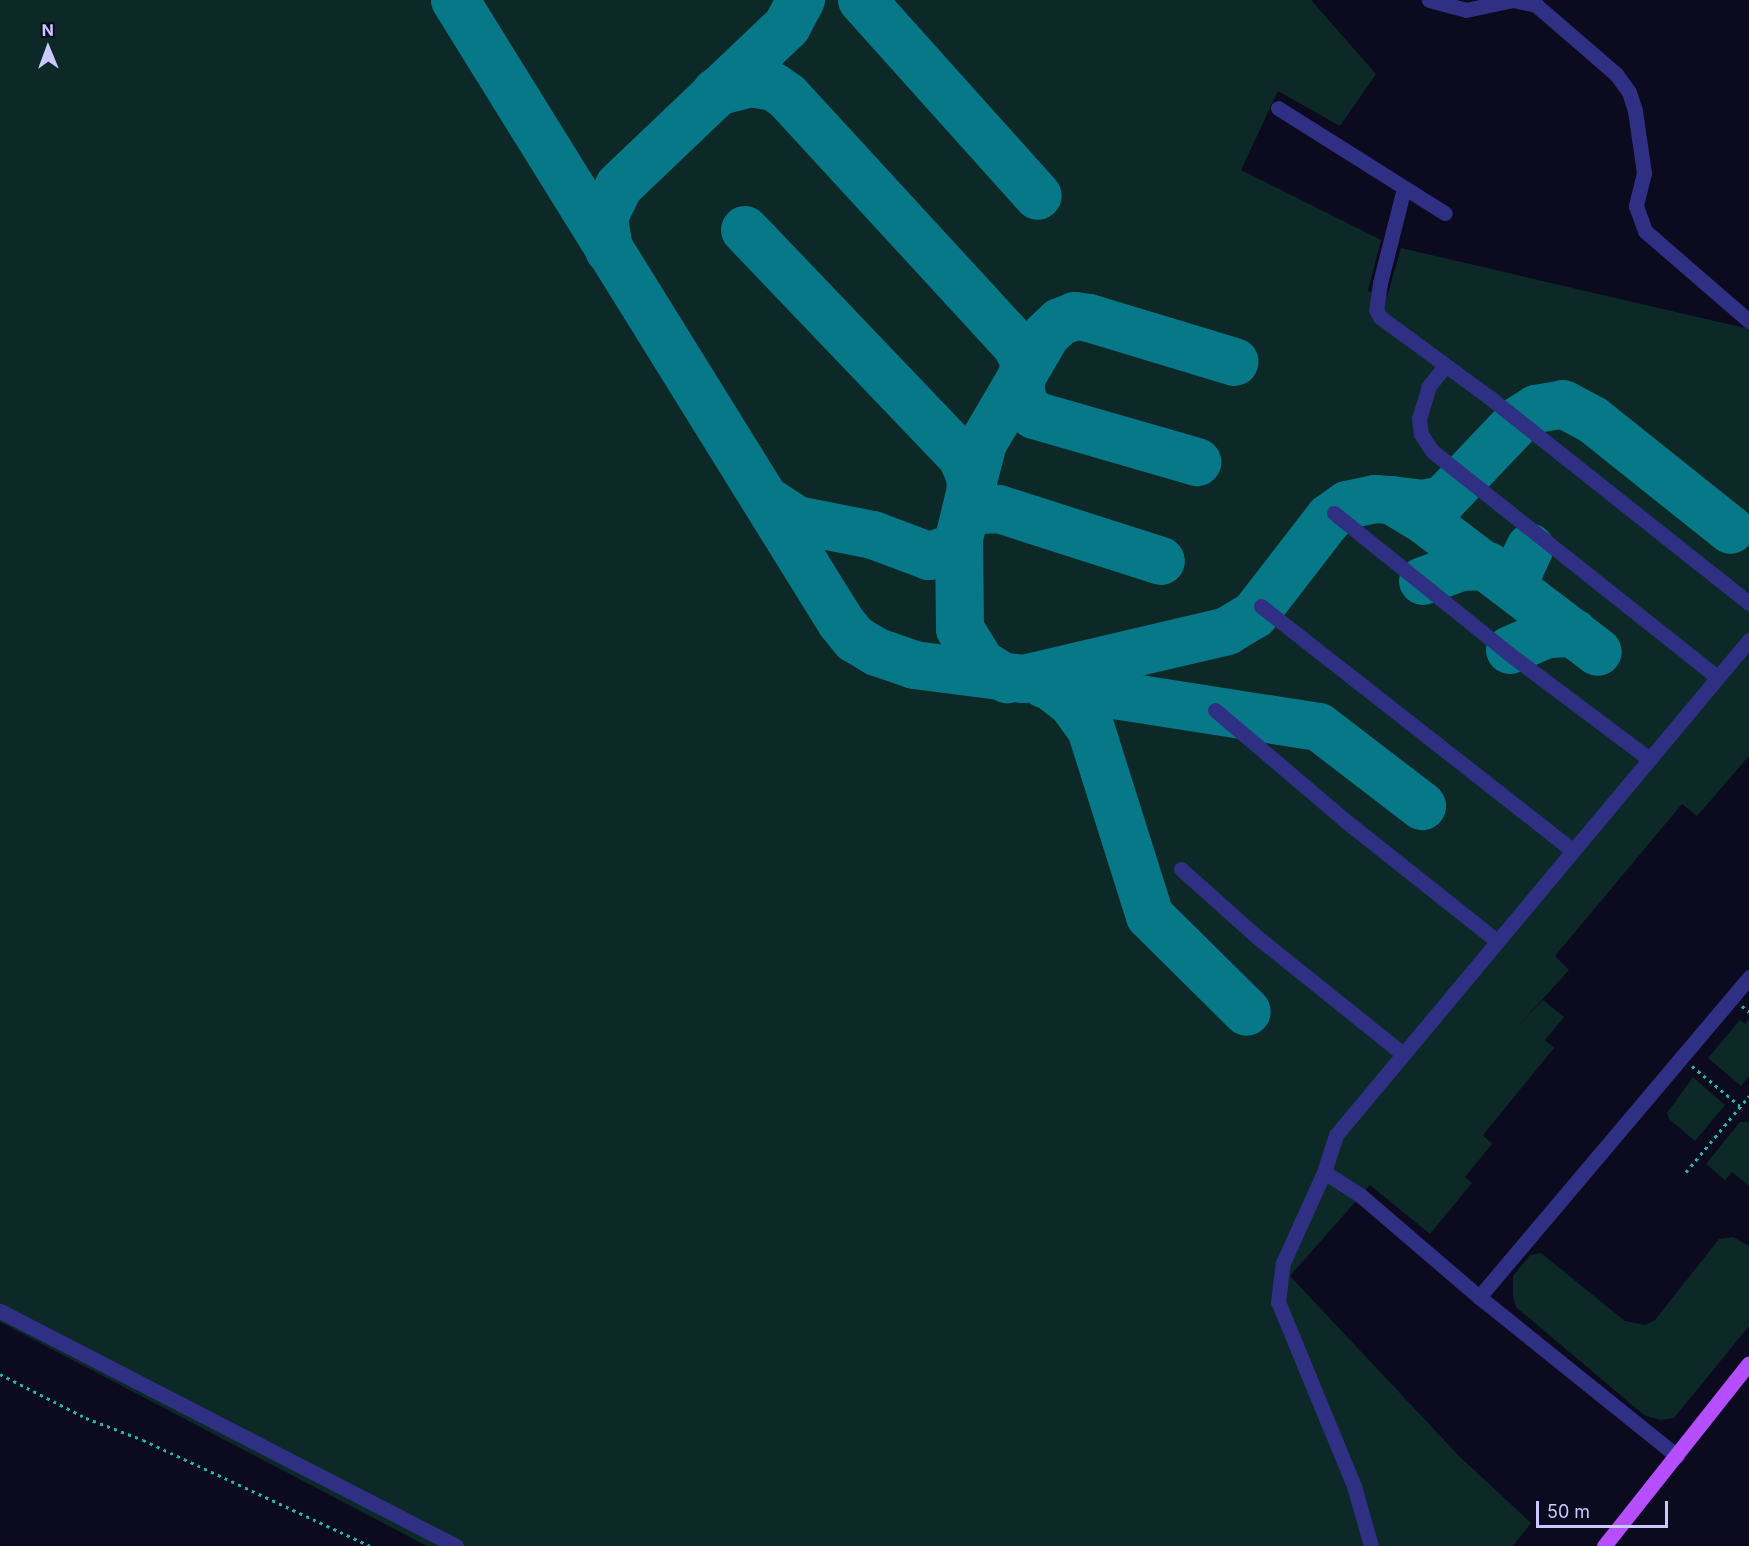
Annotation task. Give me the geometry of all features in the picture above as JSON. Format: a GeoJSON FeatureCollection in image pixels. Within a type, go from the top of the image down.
{"type":"FeatureCollection","features":[{"type":"Feature","properties":{"kind":"main road"},"geometry":{"type":"LineString","coordinates":[[1604,1546],[1749,1363]]}},
{"type":"Feature","properties":{"kind":"lane"},"geometry":{"type":"LineString","coordinates":[[1429,0],[1466,9],[1513,0],[1538,2],[1616,74],[1629,92],[1644,164],[1636,206],[1645,231],[1749,321]]}},
{"type":"Feature","properties":{"kind":"lane"},"geometry":{"type":"LineString","coordinates":[[1278,108],[1445,213]]}},
{"type":"Feature","properties":{"kind":"lane"},"geometry":{"type":"LineString","coordinates":[[1404,188],[1383,264],[1377,310],[1387,326],[1445,366],[1749,603]]}},
{"type":"Feature","properties":{"kind":"lane"},"geometry":{"type":"LineString","coordinates":[[1445,366],[1429,386],[1419,418],[1421,434],[1432,451],[1717,677]]}},
{"type":"Feature","properties":{"kind":"lane"},"geometry":{"type":"LineString","coordinates":[[1334,513],[1508,653],[1648,758]]}},
{"type":"Feature","properties":{"kind":"lane"},"geometry":{"type":"LineString","coordinates":[[1261,606],[1572,850]]}},
{"type":"Feature","properties":{"kind":"lane"},"geometry":{"type":"LineString","coordinates":[[1371,1546],[1354,1486],[1278,1302],[1283,1263],[1324,1172],[1339,1129],[1749,640]]}},
{"type":"Feature","properties":{"kind":"lane"},"geometry":{"type":"LineString","coordinates":[[1215,710],[1352,826],[1496,940]]}},
{"type":"Feature","properties":{"kind":"lane"},"geometry":{"type":"LineString","coordinates":[[1181,869],[1257,938],[1402,1053]]}},
{"type":"Feature","properties":{"kind":"lane"},"geometry":{"type":"LineString","coordinates":[[1479,1297],[1749,977]]}},
{"type":"Feature","properties":{"kind":"lane"},"geometry":{"type":"LineString","coordinates":[[1324,1172],[1360,1195],[1479,1297],[1677,1456]]}},
{"type":"Feature","properties":{"kind":"lane"},"geometry":{"type":"LineString","coordinates":[[0,1311],[456,1546]]}},
{"type":"Feature","properties":{"kind":"path"},"geometry":{"type":"LineString","coordinates":[[1681,1057],[1741,1106]]}},
{"type":"Feature","properties":{"kind":"path"},"geometry":{"type":"LineString","coordinates":[[1686,1172],[1749,1096]]}},
{"type":"Feature","properties":{"kind":"path"},"geometry":{"type":"LineString","coordinates":[[0,1374],[86,1418],[143,1440],[370,1546]]}},
{"type":"Feature","properties":{"kind":"green space"},"geometry":{"type":"Polygon","coordinates":[[[0,0],[1311,0],[1376,74],[1340,126],[1278,91],[1241,170],[1381,240],[1368,291],[1387,297],[1401,248],[1749,329],[1749,756],[1697,816],[1682,804],[1555,956],[1569,970],[1519,1025],[1543,1000],[1564,1017],[1545,1040],[1554,1048],[1483,1135],[1492,1144],[1465,1177],[1472,1183],[1430,1234],[1370,1185],[1290,1276],[1460,1457],[1531,1523],[1513,1546],[427,1546],[0,1322],[0,0]]]}},
{"type":"Feature","properties":{"kind":"green space"},"geometry":{"type":"Polygon","coordinates":[[[1749,1019],[1749,1076],[1741,1086],[1708,1058],[1740,1020],[1745,1024],[1749,1019]]]}},
{"type":"Feature","properties":{"kind":"green space"},"geometry":{"type":"Polygon","coordinates":[[[1693,1077],[1725,1105],[1695,1141],[1669,1119],[1667,1113],[1693,1077]]]}},
{"type":"Feature","properties":{"kind":"green space"},"geometry":{"type":"Polygon","coordinates":[[[1740,1122],[1749,1122],[1749,1186],[1732,1172],[1725,1180],[1706,1164],[1740,1122]]]}},
{"type":"Feature","properties":{"kind":"green space"},"geometry":{"type":"Polygon","coordinates":[[[1733,1237],[1749,1246],[1749,1326],[1674,1418],[1660,1420],[1644,1415],[1516,1307],[1513,1296],[1513,1276],[1530,1255],[1541,1253],[1625,1321],[1645,1325],[1655,1320],[1719,1239],[1733,1237]]]}},
{"type":"Feature","properties":{"kind":"taxiway"},"geometry":{"type":"LineString","coordinates":[[455,0],[841,622],[855,639],[877,652],[914,665],[1023,679],[1227,631],[1254,615],[1329,518],[1347,505],[1375,499],[1391,500],[1424,520],[1598,652]]}},
{"type":"Feature","properties":{"kind":"taxiway"},"geometry":{"type":"LineString","coordinates":[[609,250],[604,217],[619,186],[787,26],[801,0]]}},
{"type":"Feature","properties":{"kind":"taxiway"},"geometry":{"type":"LineString","coordinates":[[862,0],[1038,196]]}},
{"type":"Feature","properties":{"kind":"taxiway"},"geometry":{"type":"LineString","coordinates":[[716,92],[751,83],[774,87],[787,96],[1016,345],[1024,360],[1023,375]]}},
{"type":"Feature","properties":{"kind":"taxiway"},"geometry":{"type":"LineString","coordinates":[[745,230],[962,457],[970,476],[971,489],[983,443],[1046,335],[1060,322],[1075,316],[1089,318],[1235,362]]}},
{"type":"Feature","properties":{"kind":"taxiway"},"geometry":{"type":"LineString","coordinates":[[1020,382],[1023,403],[1034,415],[1197,462]]}},
{"type":"Feature","properties":{"kind":"taxiway"},"geometry":{"type":"LineString","coordinates":[[1391,500],[1422,504],[1443,500],[1519,420],[1536,409],[1563,404],[1593,420],[1731,530]]}},
{"type":"Feature","properties":{"kind":"taxiway"},"geometry":{"type":"LineString","coordinates":[[766,500],[797,520],[873,535],[929,556],[957,547],[971,489]]}},
{"type":"Feature","properties":{"kind":"taxiway"},"geometry":{"type":"LineString","coordinates":[[965,517],[976,510],[999,509],[1161,561]]}},
{"type":"Feature","properties":{"kind":"taxiway"},"geometry":{"type":"LineString","coordinates":[[959,544],[960,629],[981,663],[1007,679]]}},
{"type":"Feature","properties":{"kind":"taxiway"},"geometry":{"type":"LineString","coordinates":[[1517,589],[1519,571],[1530,547]]}},
{"type":"Feature","properties":{"kind":"taxiway"},"geometry":{"type":"LineString","coordinates":[[1423,581],[1461,567],[1488,566]]}},
{"type":"Feature","properties":{"kind":"taxiway"},"geometry":{"type":"LineString","coordinates":[[1510,650],[1547,634],[1574,633]]}},
{"type":"Feature","properties":{"kind":"taxiway"},"geometry":{"type":"LineString","coordinates":[[1044,684],[1319,727],[1422,806]]}},
{"type":"Feature","properties":{"kind":"taxiway"},"geometry":{"type":"LineString","coordinates":[[1049,685],[1072,703],[1091,729],[1150,916],[1247,1012]]}}]}
